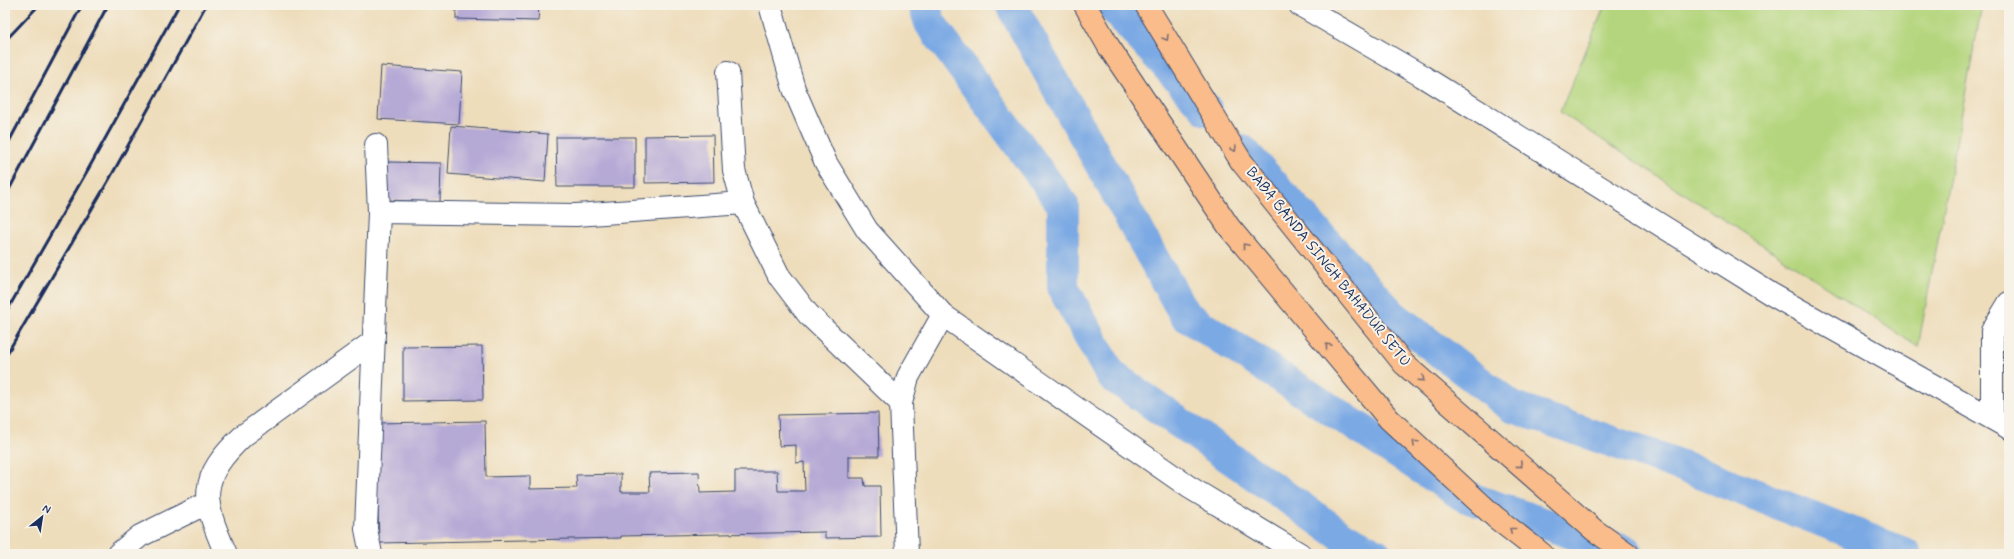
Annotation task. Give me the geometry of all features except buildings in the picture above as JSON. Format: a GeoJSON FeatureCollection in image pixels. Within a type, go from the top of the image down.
{"type":"FeatureCollection","features":[{"type":"Feature","properties":{"kind":"highway"},"geometry":{"type":"LineString","coordinates":[[1085,5],[1109,47],[1229,227],[1389,419],[1495,517],[1542,554]]}},
{"type":"Feature","properties":{"kind":"highway","name":"BABA BANDA SINGH BAHADUR SETU"},"geometry":{"type":"LineString","coordinates":[[1146,5],[1241,161],[1404,364],[1594,530],[1628,554]]}},
{"type":"Feature","properties":{"kind":"street"},"geometry":{"type":"LineString","coordinates":[[770,5],[794,89],[826,163],[867,230],[943,315],[1189,488],[1300,554]]}},
{"type":"Feature","properties":{"kind":"street"},"geometry":{"type":"LineString","coordinates":[[1300,5],[1422,76],[1771,294],[2000,423]]}},
{"type":"Feature","properties":{"kind":"street"},"geometry":{"type":"LineString","coordinates":[[728,72],[734,170],[743,203],[779,276],[808,314],[901,403]]}},
{"type":"Feature","properties":{"kind":"street"},"geometry":{"type":"LineString","coordinates":[[371,554],[366,529],[379,212],[376,145]]}},
{"type":"Feature","properties":{"kind":"street"},"geometry":{"type":"LineString","coordinates":[[379,212],[576,215],[743,203]]}},
{"type":"Feature","properties":{"kind":"street"},"geometry":{"type":"LineString","coordinates":[[2000,423],[1992,331],[2009,303]]}},
{"type":"Feature","properties":{"kind":"street"},"geometry":{"type":"LineString","coordinates":[[908,554],[901,403],[908,377],[943,315]]}},
{"type":"Feature","properties":{"kind":"street"},"geometry":{"type":"LineString","coordinates":[[226,554],[211,520],[207,503],[210,477],[226,452],[244,435],[374,341]]}},
{"type":"Feature","properties":{"kind":"street"},"geometry":{"type":"LineString","coordinates":[[118,554],[140,536],[207,503]]}},
{"type":"Feature","properties":{"kind":"green space"},"geometry":{"type":"Polygon","coordinates":[[[1605,5],[1982,5],[1918,347],[1560,112],[1605,5]]]}},
{"type":"Feature","properties":{"kind":"waterway"},"geometry":{"type":"LineString","coordinates":[[924,5],[930,23],[1063,205],[1063,288],[1111,375],[1345,538],[1376,554]]}},
{"type":"Feature","properties":{"kind":"waterway"},"geometry":{"type":"LineString","coordinates":[[1011,5],[1185,315],[1464,496],[1627,552]]}},
{"type":"Feature","properties":{"kind":"waterway"},"geometry":{"type":"LineString","coordinates":[[1111,5],[1207,110]]}},
{"type":"Feature","properties":{"kind":"waterway"},"geometry":{"type":"LineString","coordinates":[[1243,151],[1392,315],[1512,407],[1685,467],[1906,554]]}},
{"type":"Feature","properties":{"kind":"railway"},"geometry":{"type":"LineString","coordinates":[[5,41],[39,5]]}},
{"type":"Feature","properties":{"kind":"railway"},"geometry":{"type":"LineString","coordinates":[[5,149],[82,5]]}},
{"type":"Feature","properties":{"kind":"railway"},"geometry":{"type":"LineString","coordinates":[[5,197],[108,5]]}},
{"type":"Feature","properties":{"kind":"railway"},"geometry":{"type":"LineString","coordinates":[[5,314],[90,166],[179,5]]}},
{"type":"Feature","properties":{"kind":"railway"},"geometry":{"type":"LineString","coordinates":[[5,357],[110,178],[206,5]]}}]}
